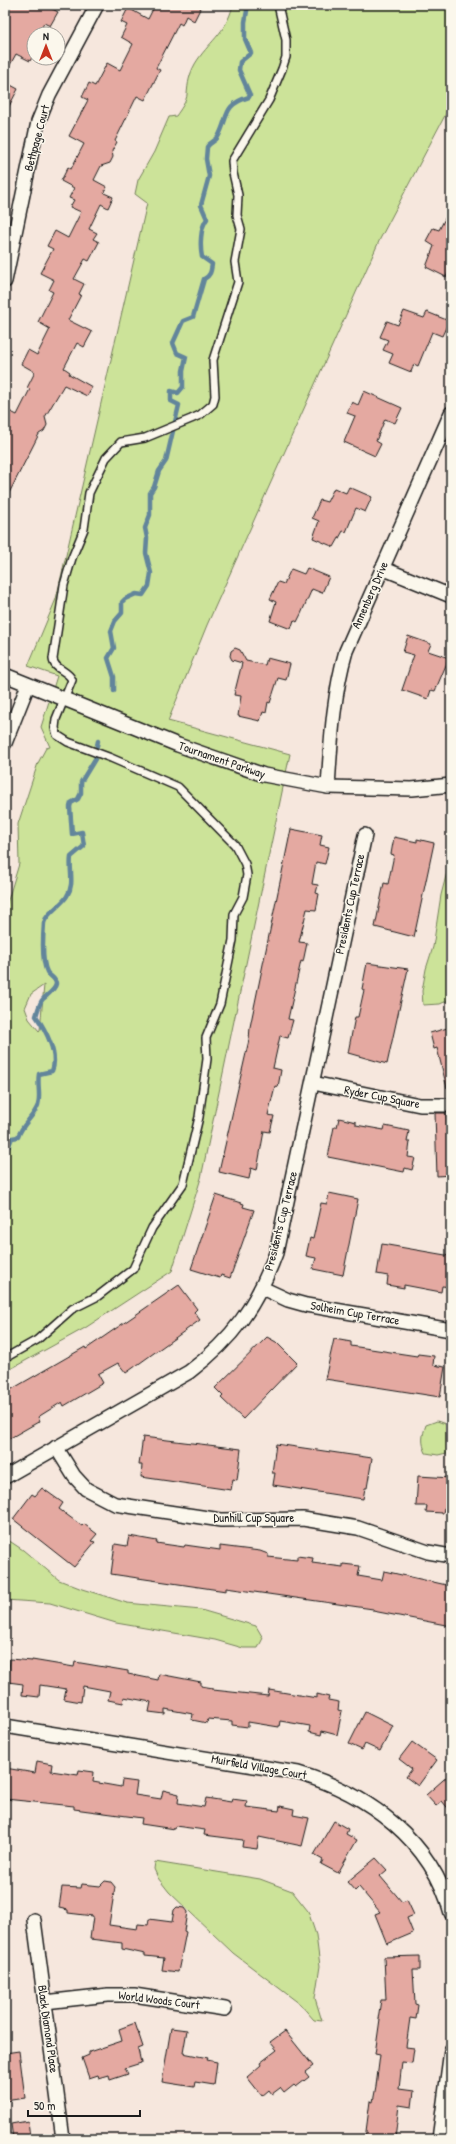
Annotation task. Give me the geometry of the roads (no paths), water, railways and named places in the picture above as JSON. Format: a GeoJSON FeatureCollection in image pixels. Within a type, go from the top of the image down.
{"type":"FeatureCollection","features":[{"type":"Feature","properties":{"kind":"street","name":"Bethpage Court"},"geometry":{"type":"LineString","coordinates":[[5,281],[38,122],[49,95],[97,5]]}},
{"type":"Feature","properties":{"kind":"street","name":"Annenberg Drive"},"geometry":{"type":"LineString","coordinates":[[328,787],[337,680],[346,652],[451,413]]}},
{"type":"Feature","properties":{"kind":"street"},"geometry":{"type":"LineString","coordinates":[[382,568],[451,596]]}},
{"type":"Feature","properties":{"kind":"street","name":"Tournament Parkway"},"geometry":{"type":"LineString","coordinates":[[5,675],[178,745],[264,775],[328,787],[412,789],[451,785]]}},
{"type":"Feature","properties":{"kind":"street"},"geometry":{"type":"LineString","coordinates":[[5,742],[28,685]]}},
{"type":"Feature","properties":{"kind":"street","name":"Presidents Cup Terrace"},"geometry":{"type":"LineString","coordinates":[[5,1477],[188,1372],[205,1360],[231,1335],[248,1313],[262,1288],[276,1253],[365,835]]}},
{"type":"Feature","properties":{"kind":"street","name":"Ryder Cup Square"},"geometry":{"type":"LineString","coordinates":[[313,1083],[420,1105],[451,1105]]}},
{"type":"Feature","properties":{"kind":"street","name":"Solheim Cup Terrace"},"geometry":{"type":"LineString","coordinates":[[262,1288],[288,1300],[306,1305],[451,1330]]}},
{"type":"Feature","properties":{"kind":"street","name":"Dunhill Cup Square"},"geometry":{"type":"LineString","coordinates":[[56,1447],[74,1476],[86,1488],[115,1504],[221,1520],[303,1519],[358,1528],[428,1552],[451,1556]]}},
{"type":"Feature","properties":{"kind":"street","name":"Muirfield Village Court"},"geometry":{"type":"LineString","coordinates":[[5,1726],[298,1773],[321,1780],[365,1801],[387,1816],[407,1836],[426,1860],[440,1884],[451,1913]]}},
{"type":"Feature","properties":{"kind":"street","name":"Black Diamond Place"},"geometry":{"type":"LineString","coordinates":[[34,1920],[63,2139]]}},
{"type":"Feature","properties":{"kind":"street","name":"World Woods Court"},"geometry":{"type":"LineString","coordinates":[[45,2002],[108,1995],[134,1995],[225,2009]]}},
{"type":"Feature","properties":{"kind":"street"},"geometry":{"type":"LineString","coordinates":[[439,2139],[451,2050]]}},
{"type":"Feature","properties":{"kind":"lane"},"geometry":{"type":"LineString","coordinates":[[5,1358],[37,1340],[68,1312],[98,1296],[133,1269],[152,1228],[184,1184],[199,1117],[206,1059],[206,1038],[220,1004],[233,940],[234,914],[242,897],[247,875],[245,864],[235,845],[178,787],[111,758],[68,742],[57,735],[55,728],[56,719],[72,680],[70,675],[56,666],[53,659],[64,585],[72,558],[84,529],[89,493],[99,470],[115,447],[121,442],[145,438],[191,419],[208,410],[213,404],[215,396],[213,360],[238,282],[235,262],[241,229],[237,215],[238,195],[233,174],[232,161],[269,100],[286,57],[286,40],[278,5]]}},
{"type":"Feature","properties":{"kind":"waterway"},"geometry":{"type":"LineString","coordinates":[[114,691],[114,677],[108,658],[114,648],[111,631],[115,621],[122,613],[122,602],[136,594],[143,595],[149,586],[151,573],[146,553],[147,538],[145,528],[150,515],[150,493],[154,487],[159,471],[166,461],[179,405],[171,401],[171,391],[178,393],[183,387],[183,371],[186,357],[177,353],[173,343],[183,321],[193,317],[204,279],[209,274],[212,264],[202,257],[201,248],[203,227],[207,219],[201,205],[209,176],[206,159],[207,147],[218,137],[230,108],[240,100],[249,97],[250,95],[239,70],[240,62],[251,53],[245,39],[245,22],[248,5]]}},
{"type":"Feature","properties":{"kind":"waterway"},"geometry":{"type":"LineString","coordinates":[[96,750],[98,741]]}},
{"type":"Feature","properties":{"kind":"waterway"},"geometry":{"type":"LineString","coordinates":[[5,1155],[12,1138],[18,1137],[22,1128],[34,1113],[38,1105],[39,1074],[52,1071],[54,1064],[54,1057],[50,1042],[36,1016],[42,1001],[53,990],[56,984],[55,980],[47,972],[44,962],[44,923],[45,919],[65,899],[71,887],[71,857],[84,846],[82,832],[72,834],[70,807],[71,803],[78,799],[81,793],[81,782],[95,759]]}}]}
